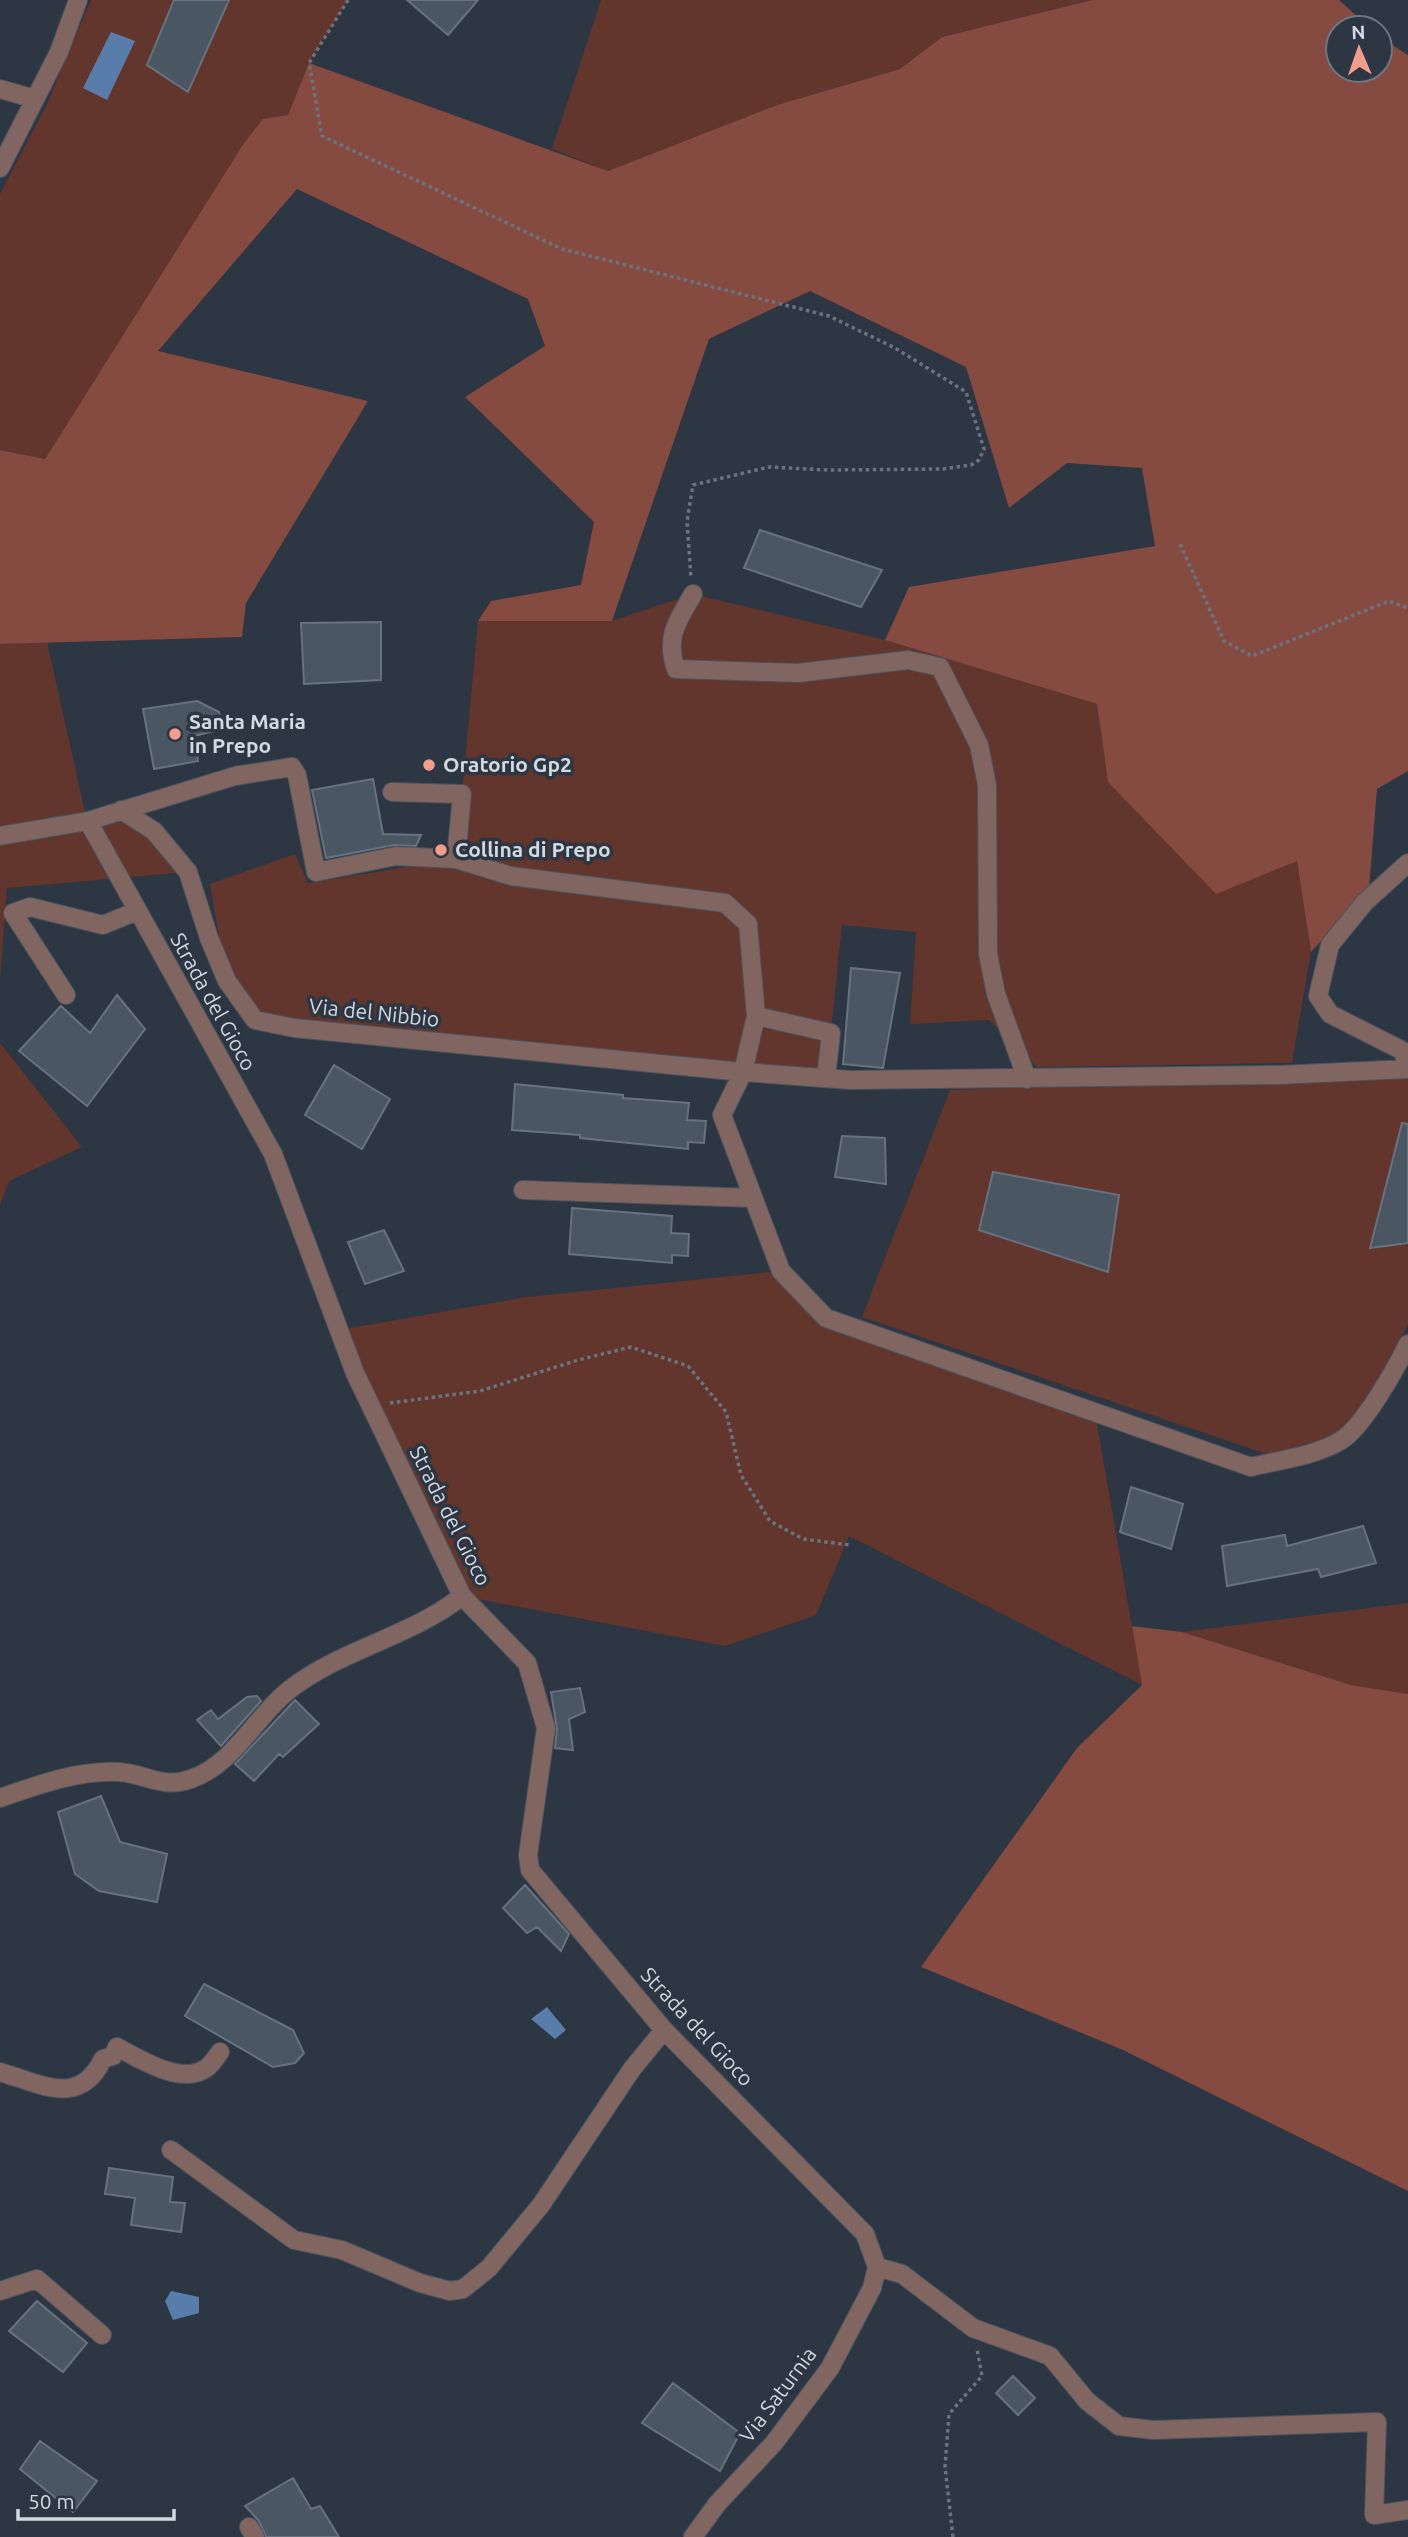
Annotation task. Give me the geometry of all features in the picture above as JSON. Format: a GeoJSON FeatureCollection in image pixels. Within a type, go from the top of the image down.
{"type":"FeatureCollection","features":[{"type":"Feature","properties":{"kind":"street"},"geometry":{"type":"LineString","coordinates":[[0,168],[59,52],[78,0]]}},
{"type":"Feature","properties":{"kind":"street"},"geometry":{"type":"LineString","coordinates":[[0,89],[35,99]]}},
{"type":"Feature","properties":{"kind":"street"},"geometry":{"type":"LineString","coordinates":[[693,594],[673,629],[670,652],[676,669],[798,673],[908,660],[940,667],[979,745],[987,785],[988,954],[996,994],[1027,1079]]}},
{"type":"Feature","properties":{"kind":"street"},"geometry":{"type":"LineString","coordinates":[[0,836],[88,821],[235,776],[292,767],[297,775],[316,872],[396,856],[456,859],[511,876],[725,903],[748,924],[756,1016],[743,1072],[722,1115],[781,1271],[826,1318],[1251,1466],[1297,1457],[1342,1440],[1386,1386],[1408,1344]]}},
{"type":"Feature","properties":{"kind":"street"},"geometry":{"type":"LineString","coordinates":[[392,792],[462,794],[456,859]]}},
{"type":"Feature","properties":{"kind":"street","name":"Via del Nibbio"},"geometry":{"type":"LineString","coordinates":[[121,810],[154,831],[188,873],[209,938],[227,981],[255,1020],[294,1028],[826,1078],[1027,1079],[1278,1075],[1408,1069]]}},
{"type":"Feature","properties":{"kind":"street","name":"Strada del Gioco"},"geometry":{"type":"LineString","coordinates":[[88,821],[273,1154],[355,1373],[462,1596],[527,1663],[546,1728],[543,1766],[528,1855],[530,1870],[664,2030],[865,2234],[877,2267]]}},
{"type":"Feature","properties":{"kind":"street"},"geometry":{"type":"LineString","coordinates":[[1408,863],[1365,902],[1330,944],[1318,996],[1330,1014],[1403,1051],[1408,1069]]}},
{"type":"Feature","properties":{"kind":"street"},"geometry":{"type":"LineString","coordinates":[[66,995],[13,913],[30,907],[103,925],[137,911]]}},
{"type":"Feature","properties":{"kind":"street"},"geometry":{"type":"LineString","coordinates":[[756,1016],[831,1033],[826,1078]]}},
{"type":"Feature","properties":{"kind":"street"},"geometry":{"type":"LineString","coordinates":[[523,1190],[753,1198]]}},
{"type":"Feature","properties":{"kind":"street"},"geometry":{"type":"LineString","coordinates":[[0,1798],[68,1777],[120,1772],[171,1784],[194,1779],[222,1761],[289,1690],[333,1664],[445,1609],[462,1596]]}},
{"type":"Feature","properties":{"kind":"street"},"geometry":{"type":"LineString","coordinates":[[170,2150],[294,2240],[342,2250],[420,2283],[450,2291],[463,2289],[489,2268],[541,2206],[632,2069],[664,2030]]}},
{"type":"Feature","properties":{"kind":"street"},"geometry":{"type":"LineString","coordinates":[[0,2072],[60,2089],[78,2087],[94,2078],[103,2059],[113,2056],[117,2048],[155,2066],[181,2074],[205,2070],[220,2052]]}},
{"type":"Feature","properties":{"kind":"street"},"geometry":{"type":"LineString","coordinates":[[877,2267],[902,2274],[973,2328],[1050,2356],[1087,2401],[1119,2426],[1153,2430],[1377,2423],[1374,2515],[1408,2510]]}},
{"type":"Feature","properties":{"kind":"street","name":"Via Saturnia"},"geometry":{"type":"LineString","coordinates":[[693,2537],[717,2504],[774,2443],[830,2368],[872,2288],[877,2267]]}},
{"type":"Feature","properties":{"kind":"street"},"geometry":{"type":"LineString","coordinates":[[0,2291],[37,2279],[102,2335]]}},
{"type":"Feature","properties":{"kind":"path"},"geometry":{"type":"LineString","coordinates":[[348,0],[309,63],[322,136],[562,249],[829,316],[895,348],[966,392],[984,449],[979,460],[971,465],[943,469],[878,470],[769,467],[693,485],[687,521],[693,594]]}},
{"type":"Feature","properties":{"kind":"path"},"geometry":{"type":"LineString","coordinates":[[1181,544],[1224,641],[1252,656],[1389,601],[1408,608]]}},
{"type":"Feature","properties":{"kind":"path"},"geometry":{"type":"LineString","coordinates":[[370,1406],[480,1391],[578,1360],[631,1347],[688,1366],[726,1412],[741,1475],[770,1521],[803,1539],[850,1545]]}},
{"type":"Feature","properties":{"kind":"path"},"geometry":{"type":"LineString","coordinates":[[953,2537],[944,2467],[950,2414],[982,2376],[973,2328]]}},
{"type":"Feature","properties":{"kind":"shaded area"},"geometry":{"type":"Polygon","coordinates":[[[91,0],[348,0],[309,63],[288,115],[244,143],[45,459],[0,450],[0,194],[47,104],[91,0]]]}},
{"type":"Feature","properties":{"kind":"shaded area"},"geometry":{"type":"Polygon","coordinates":[[[601,0],[1092,0],[942,37],[900,69],[777,105],[608,171],[552,149],[601,0]]]}},
{"type":"Feature","properties":{"kind":"shaded area"},"geometry":{"type":"Polygon","coordinates":[[[1092,0],[1339,0],[1354,14],[1324,14],[1324,84],[1394,84],[1394,46],[1408,55],[1408,771],[1377,789],[1369,889],[1311,952],[1297,861],[1216,894],[1108,782],[1097,704],[885,640],[909,587],[1155,546],[1142,468],[1067,463],[1009,508],[966,367],[810,291],[709,339],[612,621],[478,621],[491,601],[581,585],[594,522],[465,397],[545,346],[528,299],[297,189],[158,351],[368,401],[246,603],[242,637],[0,644],[0,450],[45,459],[244,143],[263,119],[288,115],[309,63],[608,171],[777,105],[900,69],[942,37],[1092,0]]]}},
{"type":"Feature","properties":{"kind":"shaded area"},"geometry":{"type":"Polygon","coordinates":[[[693,594],[885,640],[1097,704],[1108,782],[1297,860],[1311,952],[1292,1063],[1037,1067],[989,1020],[910,1024],[916,932],[842,925],[826,1078],[255,1020],[227,981],[210,884],[295,854],[308,883],[456,859],[478,621],[612,621],[693,594]]]}},
{"type":"Feature","properties":{"kind":"shaded area"},"geometry":{"type":"Polygon","coordinates":[[[47,642],[87,821],[121,810],[188,872],[7,888],[0,979],[0,644],[47,642]]]}},
{"type":"Feature","properties":{"kind":"shaded area"},"geometry":{"type":"Polygon","coordinates":[[[0,1043],[82,1147],[9,1181],[0,1206],[0,1043]]]}},
{"type":"Feature","properties":{"kind":"shaded area"},"geometry":{"type":"Polygon","coordinates":[[[1408,1072],[1408,1325],[1348,1433],[1267,1454],[862,1317],[950,1090],[1408,1072]]]}},
{"type":"Feature","properties":{"kind":"shaded area"},"geometry":{"type":"Polygon","coordinates":[[[781,1271],[826,1318],[1095,1412],[1142,1685],[849,1536],[816,1615],[725,1646],[462,1596],[339,1330],[527,1297],[781,1271]]]}},
{"type":"Feature","properties":{"kind":"shaded area"},"geometry":{"type":"Polygon","coordinates":[[[1408,1603],[1408,1694],[1351,1685],[1182,1632],[1408,1603]]]}},
{"type":"Feature","properties":{"kind":"shaded area"},"geometry":{"type":"Polygon","coordinates":[[[1132,1626],[1182,1632],[1351,1685],[1408,1694],[1408,2191],[1123,2050],[921,1967],[1077,1748],[1142,1685],[1132,1626]]]}},
{"type":"Feature","properties":{"kind":"water"},"geometry":{"type":"Polygon","coordinates":[[[111,32],[135,41],[107,100],[83,88],[111,32]]]}},
{"type":"Feature","properties":{"kind":"water"},"geometry":{"type":"Polygon","coordinates":[[[547,2007],[566,2030],[555,2039],[531,2019],[547,2007]]]}},
{"type":"Feature","properties":{"kind":"water"},"geometry":{"type":"Polygon","coordinates":[[[171,2291],[199,2297],[199,2313],[173,2320],[165,2301],[171,2291]]]}},
{"type":"Feature","properties":{"kind":"building"},"geometry":{"type":"Polygon","coordinates":[[[174,0],[229,0],[188,92],[147,65],[174,0]]]}},
{"type":"Feature","properties":{"kind":"building"},"geometry":{"type":"Polygon","coordinates":[[[407,0],[478,0],[448,35],[407,0]]]}},
{"type":"Feature","properties":{"kind":"building"},"geometry":{"type":"Polygon","coordinates":[[[760,530],[882,570],[861,607],[744,568],[760,530]]]}},
{"type":"Feature","properties":{"kind":"building"},"geometry":{"type":"Polygon","coordinates":[[[381,622],[381,680],[304,684],[301,623],[381,622]]]}},
{"type":"Feature","properties":{"kind":"building","name":"Santa Maria in Prepo"},"geometry":{"type":"Polygon","coordinates":[[[197,701],[219,712],[221,722],[214,731],[194,736],[198,761],[154,769],[143,709],[197,701]]]}},
{"type":"Feature","properties":{"kind":"building"},"geometry":{"type":"Polygon","coordinates":[[[373,779],[383,834],[421,835],[416,846],[394,845],[326,858],[312,790],[373,779]]]}},
{"type":"Feature","properties":{"kind":"building"},"geometry":{"type":"Polygon","coordinates":[[[851,968],[900,973],[883,1068],[843,1064],[851,968]]]}},
{"type":"Feature","properties":{"kind":"building"},"geometry":{"type":"Polygon","coordinates":[[[117,995],[145,1029],[87,1106],[19,1051],[61,1006],[90,1033],[117,995]]]}},
{"type":"Feature","properties":{"kind":"building"},"geometry":{"type":"Polygon","coordinates":[[[334,1065],[390,1099],[362,1149],[305,1115],[334,1065]]]}},
{"type":"Feature","properties":{"kind":"building"},"geometry":{"type":"Polygon","coordinates":[[[515,1084],[623,1095],[623,1098],[689,1103],[687,1120],[706,1121],[704,1143],[688,1142],[688,1149],[580,1138],[580,1135],[512,1130],[515,1084]]]}},
{"type":"Feature","properties":{"kind":"building"},"geometry":{"type":"Polygon","coordinates":[[[1402,1123],[1408,1124],[1408,1243],[1370,1248],[1402,1123]]]}},
{"type":"Feature","properties":{"kind":"building"},"geometry":{"type":"Polygon","coordinates":[[[842,1136],[885,1138],[886,1184],[835,1177],[842,1136]]]}},
{"type":"Feature","properties":{"kind":"building"},"geometry":{"type":"Polygon","coordinates":[[[993,1172],[1119,1195],[1108,1272],[979,1230],[993,1172]]]}},
{"type":"Feature","properties":{"kind":"building"},"geometry":{"type":"Polygon","coordinates":[[[572,1208],[672,1216],[671,1233],[689,1234],[688,1256],[672,1255],[672,1263],[569,1254],[572,1208]]]}},
{"type":"Feature","properties":{"kind":"building"},"geometry":{"type":"Polygon","coordinates":[[[384,1230],[404,1271],[365,1284],[348,1242],[384,1230]]]}},
{"type":"Feature","properties":{"kind":"building"},"geometry":{"type":"Polygon","coordinates":[[[1131,1487],[1183,1504],[1171,1549],[1120,1532],[1131,1487]]]}},
{"type":"Feature","properties":{"kind":"building"},"geometry":{"type":"Polygon","coordinates":[[[1363,1526],[1376,1563],[1321,1577],[1318,1569],[1227,1586],[1222,1546],[1285,1535],[1287,1546],[1363,1526]]]}},
{"type":"Feature","properties":{"kind":"building"},"geometry":{"type":"Polygon","coordinates":[[[580,1688],[585,1712],[569,1719],[573,1750],[555,1748],[557,1729],[551,1692],[580,1688]]]}},
{"type":"Feature","properties":{"kind":"building"},"geometry":{"type":"Polygon","coordinates":[[[257,1696],[261,1701],[221,1746],[197,1720],[211,1710],[218,1719],[247,1697],[257,1696]]]}},
{"type":"Feature","properties":{"kind":"building"},"geometry":{"type":"Polygon","coordinates":[[[295,1700],[319,1724],[283,1757],[279,1754],[254,1781],[235,1764],[295,1700]]]}},
{"type":"Feature","properties":{"kind":"building"},"geometry":{"type":"Polygon","coordinates":[[[101,1796],[120,1842],[167,1854],[157,1902],[99,1891],[75,1874],[58,1812],[101,1796]]]}},
{"type":"Feature","properties":{"kind":"building"},"geometry":{"type":"Polygon","coordinates":[[[525,1885],[569,1934],[561,1951],[537,1927],[527,1933],[503,1908],[525,1885]]]}},
{"type":"Feature","properties":{"kind":"building"},"geometry":{"type":"Polygon","coordinates":[[[204,1984],[293,2030],[304,2053],[295,2063],[273,2067],[185,2016],[204,1984]]]}},
{"type":"Feature","properties":{"kind":"building"},"geometry":{"type":"Polygon","coordinates":[[[109,2168],[173,2177],[170,2202],[185,2203],[181,2232],[131,2225],[135,2198],[105,2194],[109,2168]]]}},
{"type":"Feature","properties":{"kind":"building"},"geometry":{"type":"Polygon","coordinates":[[[37,2301],[87,2343],[63,2372],[9,2331],[37,2301]]]}},
{"type":"Feature","properties":{"kind":"building"},"geometry":{"type":"Polygon","coordinates":[[[1013,2376],[1035,2398],[1018,2415],[996,2393],[1013,2376]]]}},
{"type":"Feature","properties":{"kind":"building"},"geometry":{"type":"Polygon","coordinates":[[[673,2383],[740,2433],[720,2471],[642,2423],[673,2383]]]}},
{"type":"Feature","properties":{"kind":"building"},"geometry":{"type":"Polygon","coordinates":[[[40,2441],[97,2481],[73,2512],[20,2469],[40,2441]]]}},
{"type":"Feature","properties":{"kind":"building"},"geometry":{"type":"Polygon","coordinates":[[[293,2478],[311,2509],[320,2506],[339,2537],[266,2537],[259,2521],[245,2506],[293,2478]]]}},
{"type":"Feature","properties":{"kind":"place","name":"Santa Maria in Prepo"},"geometry":{"type":"Point","coordinates":[175,734]}},
{"type":"Feature","properties":{"kind":"place","name":"Oratorio Gp2"},"geometry":{"type":"Point","coordinates":[429,765]}},
{"type":"Feature","properties":{"kind":"place","name":"Collina di Prepo"},"geometry":{"type":"Point","coordinates":[441,850]}}]}
